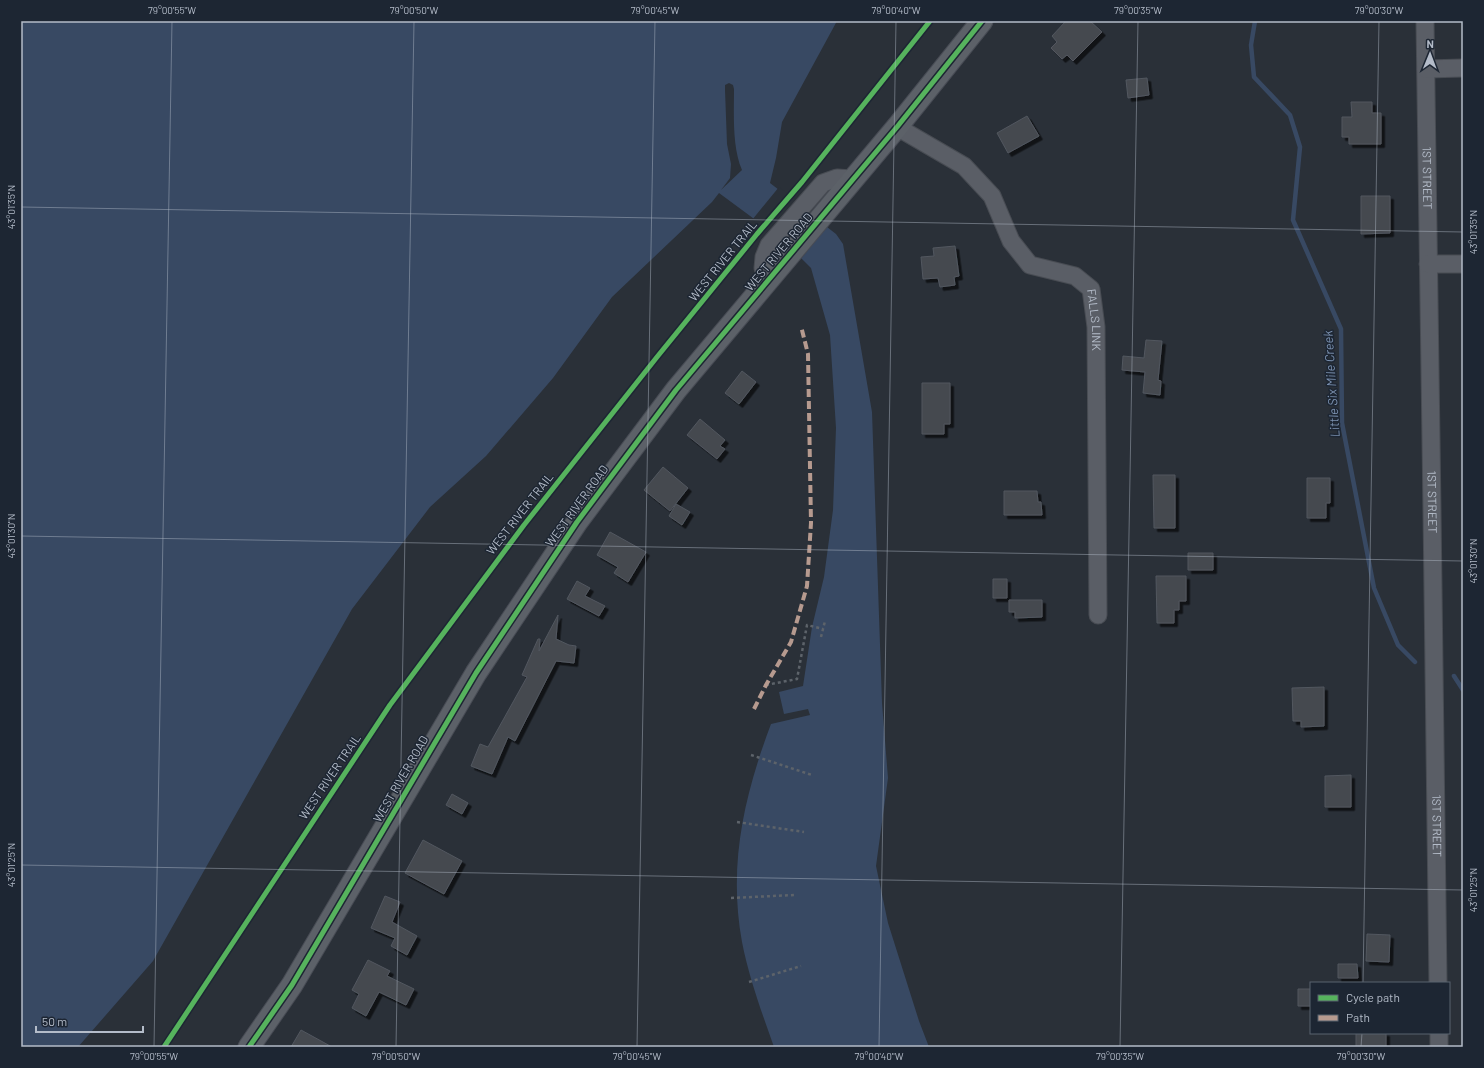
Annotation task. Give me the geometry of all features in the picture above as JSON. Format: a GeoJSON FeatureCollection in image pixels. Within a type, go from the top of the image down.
{"type":"FeatureCollection","features":[{"type":"Feature","properties":{"kind":"main road","name":"WEST RIVER ROAD"},"geometry":{"type":"LineString","coordinates":[[249,1047],[292,985],[460,699],[577,522],[676,390],[897,127],[982,21]]}},
{"type":"Feature","properties":{"kind":"street","name":"1ST STREET"},"geometry":{"type":"LineString","coordinates":[[1425,21],[1438,982]]}},
{"type":"Feature","properties":{"kind":"street"},"geometry":{"type":"LineString","coordinates":[[1426,69],[1463,68]]}},
{"type":"Feature","properties":{"kind":"street","name":"FALLS LINK"},"geometry":{"type":"LineString","coordinates":[[897,127],[964,166],[992,196],[1011,241],[1030,265],[1075,276],[1090,289],[1096,327],[1098,615]]}},
{"type":"Feature","properties":{"kind":"street"},"geometry":{"type":"LineString","coordinates":[[768,280],[763,268],[764,257],[769,245],[823,183],[837,178],[852,180]]}},
{"type":"Feature","properties":{"kind":"street"},"geometry":{"type":"LineString","coordinates":[[1428,264],[1463,264]]}},
{"type":"Feature","properties":{"kind":"street"},"geometry":{"type":"LineString","coordinates":[[1439,1034],[1439,1047]]}},
{"type":"Feature","properties":{"kind":"path"},"geometry":{"type":"LineString","coordinates":[[821,637],[824,621]]}},
{"type":"Feature","properties":{"kind":"path"},"geometry":{"type":"LineString","coordinates":[[766,685],[797,679],[807,625],[823,629]]}},
{"type":"Feature","properties":{"kind":"path"},"geometry":{"type":"LineString","coordinates":[[750,755],[812,775]]}},
{"type":"Feature","properties":{"kind":"path"},"geometry":{"type":"LineString","coordinates":[[737,822],[804,832]]}},
{"type":"Feature","properties":{"kind":"path"},"geometry":{"type":"LineString","coordinates":[[731,898],[794,895]]}},
{"type":"Feature","properties":{"kind":"path"},"geometry":{"type":"LineString","coordinates":[[749,982],[801,966]]}},
{"type":"Feature","properties":{"kind":"water"},"geometry":{"type":"Polygon","coordinates":[[[21,21],[837,21],[782,122],[770,183],[836,234],[843,244],[872,412],[882,703],[888,778],[876,866],[888,923],[919,1021],[929,1047],[774,1047],[748,969],[738,913],[738,858],[741,831],[753,778],[771,724],[810,715],[808,709],[784,714],[779,692],[803,686],[812,627],[824,577],[833,510],[836,428],[830,335],[811,268],[784,241],[719,193],[712,202],[612,297],[553,378],[486,456],[430,507],[352,609],[153,961],[78,1047],[21,1047],[21,21]],[[729,83],[725,85],[727,144],[731,164],[730,178],[721,190],[742,170],[735,141],[733,85],[729,83]]]}},
{"type":"Feature","properties":{"kind":"pier"},"geometry":{"type":"Polygon","coordinates":[[[779,187],[828,225],[800,260],[782,242],[752,220],[779,187]]]}},
{"type":"Feature","properties":{"kind":"building"},"geometry":{"type":"Polygon","coordinates":[[[1066,21],[1090,21],[1102,32],[1073,61],[1067,55],[1062,59],[1051,48],[1057,42],[1052,36],[1066,21]]]}},
{"type":"Feature","properties":{"kind":"building"},"geometry":{"type":"Polygon","coordinates":[[[1147,78],[1149,95],[1128,98],[1126,80],[1147,78]]]}},
{"type":"Feature","properties":{"kind":"building"},"geometry":{"type":"Polygon","coordinates":[[[1351,102],[1372,102],[1372,113],[1381,113],[1381,144],[1349,144],[1349,137],[1342,137],[1342,117],[1352,117],[1351,102]]]}},
{"type":"Feature","properties":{"kind":"building"},"geometry":{"type":"Polygon","coordinates":[[[1027,116],[1039,136],[1008,153],[997,133],[1027,116]]]}},
{"type":"Feature","properties":{"kind":"building"},"geometry":{"type":"Polygon","coordinates":[[[1361,196],[1390,196],[1390,233],[1361,234],[1361,196]]]}},
{"type":"Feature","properties":{"kind":"building"},"geometry":{"type":"Polygon","coordinates":[[[955,246],[959,276],[954,277],[955,285],[940,287],[938,278],[923,279],[921,257],[934,256],[933,248],[955,246]]]}},
{"type":"Feature","properties":{"kind":"building"},"geometry":{"type":"Polygon","coordinates":[[[1146,340],[1162,341],[1158,380],[1161,381],[1160,395],[1143,393],[1145,372],[1122,370],[1123,356],[1144,358],[1146,340]]]}},
{"type":"Feature","properties":{"kind":"building"},"geometry":{"type":"Polygon","coordinates":[[[742,371],[756,382],[739,404],[725,393],[742,371]]]}},
{"type":"Feature","properties":{"kind":"building"},"geometry":{"type":"Polygon","coordinates":[[[922,383],[950,383],[950,424],[944,424],[944,434],[922,434],[922,383]]]}},
{"type":"Feature","properties":{"kind":"building"},"geometry":{"type":"Polygon","coordinates":[[[700,419],[725,440],[720,446],[725,449],[717,459],[687,435],[700,419]]]}},
{"type":"Feature","properties":{"kind":"building"},"geometry":{"type":"Polygon","coordinates":[[[663,467],[688,488],[670,511],[644,490],[663,467]]]}},
{"type":"Feature","properties":{"kind":"building"},"geometry":{"type":"Polygon","coordinates":[[[1153,475],[1175,475],[1175,528],[1154,528],[1153,475]]]}},
{"type":"Feature","properties":{"kind":"building"},"geometry":{"type":"Polygon","coordinates":[[[1307,478],[1330,478],[1330,503],[1326,503],[1326,518],[1307,518],[1307,478]]]}},
{"type":"Feature","properties":{"kind":"building"},"geometry":{"type":"Polygon","coordinates":[[[1004,491],[1037,491],[1038,502],[1041,502],[1042,515],[1004,515],[1004,491]]]}},
{"type":"Feature","properties":{"kind":"building"},"geometry":{"type":"Polygon","coordinates":[[[676,504],[690,512],[682,525],[669,516],[676,504]]]}},
{"type":"Feature","properties":{"kind":"building"},"geometry":{"type":"Polygon","coordinates":[[[610,532],[646,552],[628,582],[614,573],[618,567],[597,555],[610,532]]]}},
{"type":"Feature","properties":{"kind":"building"},"geometry":{"type":"Polygon","coordinates":[[[1188,553],[1213,553],[1213,570],[1188,570],[1188,553]]]}},
{"type":"Feature","properties":{"kind":"building"},"geometry":{"type":"Polygon","coordinates":[[[1156,576],[1186,576],[1186,601],[1179,601],[1179,610],[1174,610],[1174,623],[1157,623],[1156,576]]]}},
{"type":"Feature","properties":{"kind":"building"},"geometry":{"type":"Polygon","coordinates":[[[993,579],[1007,579],[1007,598],[993,598],[993,579]]]}},
{"type":"Feature","properties":{"kind":"building"},"geometry":{"type":"Polygon","coordinates":[[[577,581],[590,588],[585,596],[605,606],[599,616],[567,599],[577,581]]]}},
{"type":"Feature","properties":{"kind":"building"},"geometry":{"type":"Polygon","coordinates":[[[1009,600],[1042,600],[1042,617],[1015,618],[1015,612],[1009,612],[1009,600]]]}},
{"type":"Feature","properties":{"kind":"building"},"geometry":{"type":"Polygon","coordinates":[[[558,615],[556,639],[569,645],[576,646],[574,663],[556,661],[515,741],[508,737],[492,774],[471,766],[480,744],[488,747],[527,677],[522,675],[538,639],[540,639],[539,651],[558,615]]]}},
{"type":"Feature","properties":{"kind":"building"},"geometry":{"type":"Polygon","coordinates":[[[1324,687],[1324,726],[1301,727],[1301,721],[1293,721],[1292,688],[1324,687]]]}},
{"type":"Feature","properties":{"kind":"building"},"geometry":{"type":"Polygon","coordinates":[[[1351,775],[1351,807],[1325,807],[1325,776],[1351,775]]]}},
{"type":"Feature","properties":{"kind":"building"},"geometry":{"type":"Polygon","coordinates":[[[452,794],[468,803],[462,814],[446,805],[452,794]]]}},
{"type":"Feature","properties":{"kind":"building"},"geometry":{"type":"Polygon","coordinates":[[[423,840],[462,861],[444,894],[405,873],[423,840]]]}},
{"type":"Feature","properties":{"kind":"building"},"geometry":{"type":"Polygon","coordinates":[[[385,896],[400,902],[392,922],[417,936],[407,955],[391,946],[395,938],[371,928],[385,896]]]}},
{"type":"Feature","properties":{"kind":"building"},"geometry":{"type":"Polygon","coordinates":[[[1367,934],[1390,935],[1389,962],[1366,961],[1367,934]]]}},
{"type":"Feature","properties":{"kind":"building"},"geometry":{"type":"Polygon","coordinates":[[[368,960],[390,971],[387,976],[414,989],[406,1005],[379,992],[366,1016],[352,1008],[359,994],[352,990],[368,960]]]}},
{"type":"Feature","properties":{"kind":"building"},"geometry":{"type":"Polygon","coordinates":[[[1338,964],[1357,964],[1358,978],[1338,978],[1338,964]]]}},
{"type":"Feature","properties":{"kind":"building"},"geometry":{"type":"Polygon","coordinates":[[[1298,989],[1310,989],[1310,1006],[1298,1006],[1298,989]]]}},
{"type":"Feature","properties":{"kind":"building"},"geometry":{"type":"Polygon","coordinates":[[[301,1030],[332,1047],[291,1047],[301,1030]]]}},
{"type":"Feature","properties":{"kind":"building"},"geometry":{"type":"Polygon","coordinates":[[[1356,1034],[1386,1034],[1386,1047],[1356,1047],[1356,1034]]]}},
{"type":"Feature","properties":{"kind":"waterway","name":"Little Six Mile Creek"},"geometry":{"type":"LineString","coordinates":[[1255,21],[1251,45],[1254,77],[1290,115],[1300,147],[1293,220],[1341,329],[1342,423],[1374,588],[1398,645],[1415,662]]}},
{"type":"Feature","properties":{"kind":"waterway","name":"Little Six Mile Creek"},"geometry":{"type":"LineString","coordinates":[[1454,676],[1463,690]]}},
{"type":"Feature","properties":{"kind":"marked path"},"geometry":{"type":"LineString","coordinates":[[754,709],[791,642],[807,586],[811,523],[808,354],[801,326]]}},
{"type":"Feature","properties":{"kind":"cycle path","name":"WEST RIVER TRAIL"},"geometry":{"type":"LineString","coordinates":[[164,1047],[390,705],[524,525],[657,357],[757,234],[802,182],[930,21]]}},
{"type":"Feature","properties":{"kind":"cycle path"},"geometry":{"type":"LineString","coordinates":[[249,1047],[292,985],[476,673],[577,522],[676,390],[897,127],[982,21]]}}]}
